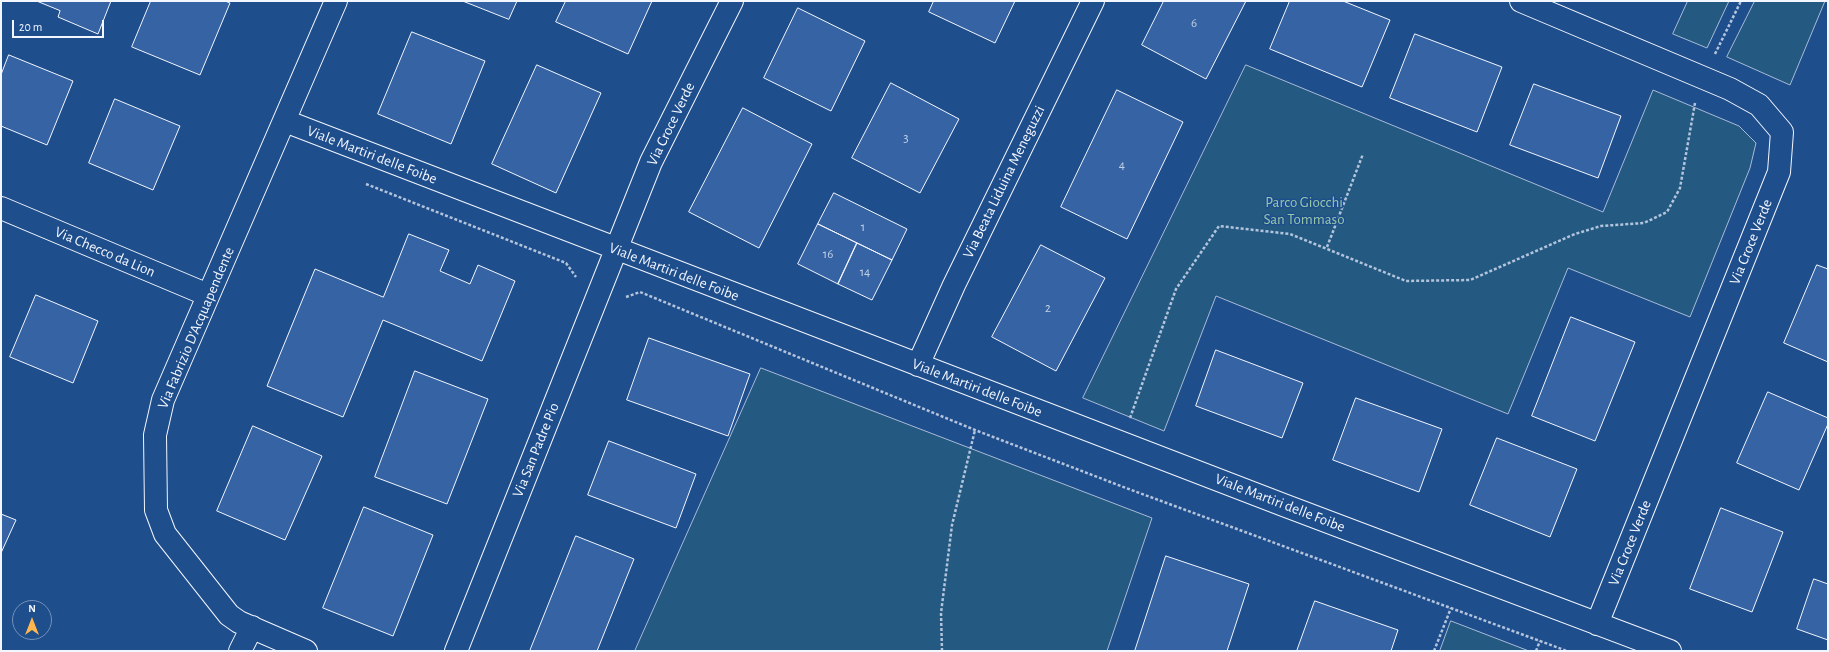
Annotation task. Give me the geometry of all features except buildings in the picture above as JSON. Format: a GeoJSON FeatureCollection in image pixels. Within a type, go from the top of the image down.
{"type":"FeatureCollection","features":[{"type":"Feature","properties":{"kind":"street","name":"Via Fabrizio D'Acquapendente"},"geometry":{"type":"LineString","coordinates":[[306,651],[229,615],[165,534],[156,510],[155,435],[163,400],[336,1]]}},
{"type":"Feature","properties":{"kind":"street","name":"Via Croce Verde"},"geometry":{"type":"LineString","coordinates":[[615,249],[651,162],[732,1]]}},
{"type":"Feature","properties":{"kind":"street","name":"Via Beata Liduina Meneguzzi"},"geometry":{"type":"LineString","coordinates":[[918,365],[954,285],[1093,1]]}},
{"type":"Feature","properties":{"kind":"street","name":"Via Croce Verde"},"geometry":{"type":"LineString","coordinates":[[1521,1],[1730,89],[1759,105],[1782,132],[1779,172],[1597,624]]}},
{"type":"Feature","properties":{"kind":"street","name":"Viale Martiri delle Foibe"},"geometry":{"type":"LineString","coordinates":[[285,121],[918,365],[1670,651]]}},
{"type":"Feature","properties":{"kind":"street","name":"Via Checco da Lion"},"geometry":{"type":"LineString","coordinates":[[1,208],[208,295]]}},
{"type":"Feature","properties":{"kind":"street","name":"Via San Padre Pio"},"geometry":{"type":"LineString","coordinates":[[456,651],[615,249]]}},
{"type":"Feature","properties":{"kind":"street"},"geometry":{"type":"LineString","coordinates":[[240,651],[252,627]]}},
{"type":"Feature","properties":{"kind":"path"},"geometry":{"type":"LineString","coordinates":[[1712,61],[1741,1]]}},
{"type":"Feature","properties":{"kind":"path"},"geometry":{"type":"LineString","coordinates":[[1129,421],[1176,289],[1219,226],[1290,234],[1327,247],[1406,281],[1470,280],[1575,234],[1601,226],[1644,223],[1667,212],[1680,188],[1696,102]]}},
{"type":"Feature","properties":{"kind":"path"},"geometry":{"type":"LineString","coordinates":[[1327,247],[1363,154]]}},
{"type":"Feature","properties":{"kind":"path"},"geometry":{"type":"LineString","coordinates":[[366,184],[566,263],[577,279]]}},
{"type":"Feature","properties":{"kind":"path"},"geometry":{"type":"LineString","coordinates":[[622,299],[640,292],[975,430],[1180,508],[1567,651]]}},
{"type":"Feature","properties":{"kind":"path"},"geometry":{"type":"LineString","coordinates":[[942,651],[940,613],[952,525],[975,430]]}},
{"type":"Feature","properties":{"kind":"path"},"geometry":{"type":"LineString","coordinates":[[1434,651],[1450,608]]}},
{"type":"Feature","properties":{"kind":"path"},"geometry":{"type":"LineString","coordinates":[[1536,651],[1540,641]]}},
{"type":"Feature","properties":{"kind":"green space"},"geometry":{"type":"Polygon","coordinates":[[[1688,1],[1729,1],[1707,48],[1673,34],[1688,1]]]}},
{"type":"Feature","properties":{"kind":"green space"},"geometry":{"type":"Polygon","coordinates":[[[1755,1],[1825,1],[1790,85],[1727,57],[1755,1]]]}},
{"type":"Feature","properties":{"kind":"green space","name":"Parco Giocchi San Tommaso"},"geometry":{"type":"Polygon","coordinates":[[[1246,65],[1603,212],[1653,90],[1739,126],[1756,143],[1750,168],[1690,317],[1568,268],[1508,414],[1216,296],[1164,431],[1083,398],[1246,65]]]}},
{"type":"Feature","properties":{"kind":"green space"},"geometry":{"type":"Polygon","coordinates":[[[761,368],[1152,518],[1107,651],[635,651],[761,368]]]}},
{"type":"Feature","properties":{"kind":"green space"},"geometry":{"type":"Polygon","coordinates":[[[1451,621],[1529,651],[1440,651],[1451,621]]]}}]}
